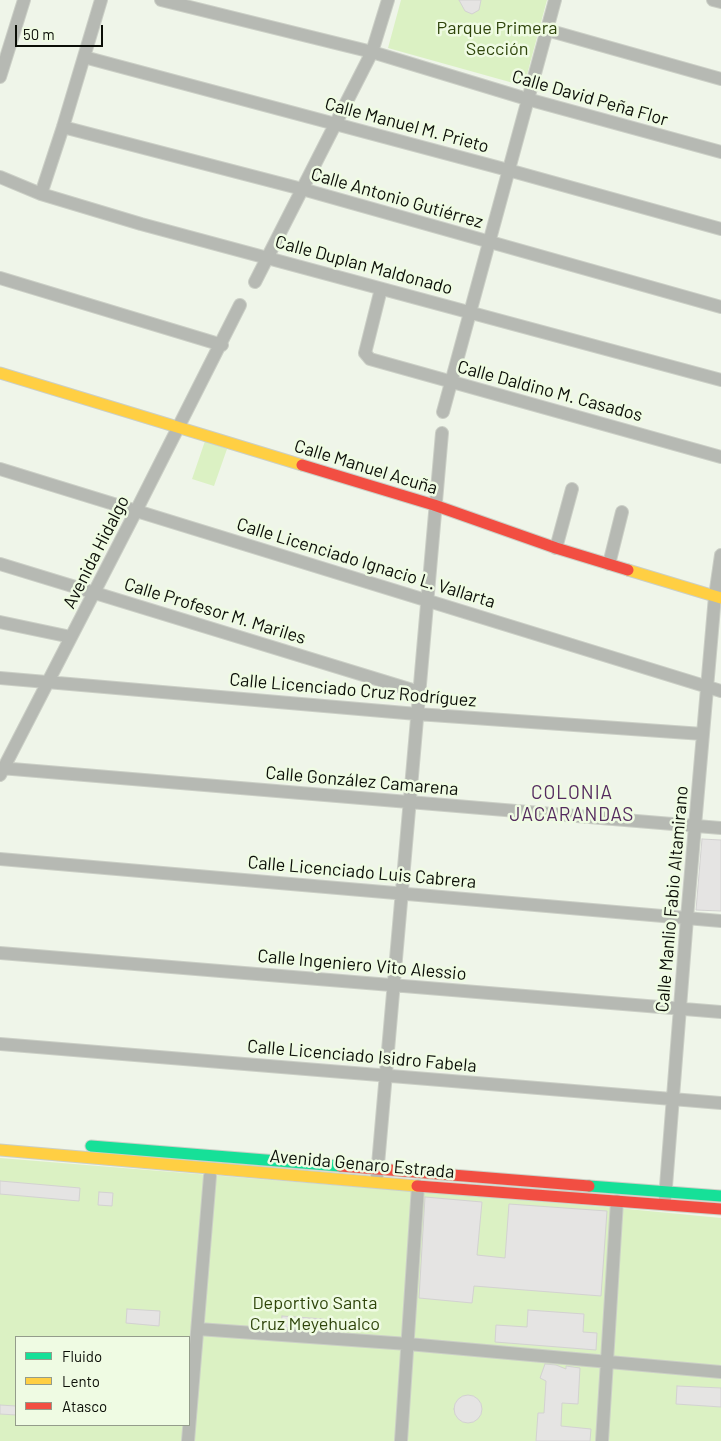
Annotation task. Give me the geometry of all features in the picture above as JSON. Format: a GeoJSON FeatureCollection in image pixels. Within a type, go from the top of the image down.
{"type":"FeatureCollection","features":[{"type":"Feature","properties":{"kind":"street"},"geometry":{"type":"LineString","coordinates":[[0,78],[24,0]]}},
{"type":"Feature","properties":{"kind":"street"},"geometry":{"type":"LineString","coordinates":[[41,194],[63,127],[100,0]]}},
{"type":"Feature","properties":{"kind":"street","name":"Calle David Peña Flor"},"geometry":{"type":"LineString","coordinates":[[161,0],[372,52],[527,99],[721,152]]}},
{"type":"Feature","properties":{"kind":"street"},"geometry":{"type":"LineString","coordinates":[[256,282],[372,52],[388,0]]}},
{"type":"Feature","properties":{"kind":"street"},"geometry":{"type":"LineString","coordinates":[[443,412],[555,0]]}},
{"type":"Feature","properties":{"kind":"street"},"geometry":{"type":"LineString","coordinates":[[713,0],[721,2]]}},
{"type":"Feature","properties":{"kind":"street"},"geometry":{"type":"LineString","coordinates":[[546,30],[721,79]]}},
{"type":"Feature","properties":{"kind":"street","name":"Calle Manuel M. Prieto"},"geometry":{"type":"LineString","coordinates":[[84,57],[721,229]]}},
{"type":"Feature","properties":{"kind":"street","name":"Calle Antonio Gutiérrez"},"geometry":{"type":"LineString","coordinates":[[63,127],[302,189],[721,307]]}},
{"type":"Feature","properties":{"kind":"street","name":"Calle Duplan Maldonado"},"geometry":{"type":"LineString","coordinates":[[0,177],[41,194],[141,224],[721,380]]}},
{"type":"Feature","properties":{"kind":"street"},"geometry":{"type":"LineString","coordinates":[[0,278],[222,344]]}},
{"type":"Feature","properties":{"kind":"street","name":"Calle Daldino M. Casados"},"geometry":{"type":"LineString","coordinates":[[381,289],[365,353],[370,359],[721,457]]}},
{"type":"Feature","properties":{"kind":"street","name":"Avenida Hidalgo"},"geometry":{"type":"LineString","coordinates":[[1,770],[136,512],[240,306]]}},
{"type":"Feature","properties":{"kind":"street","name":"Calle Manuel Acuña"},"geometry":{"type":"LineString","coordinates":[[0,373],[434,505],[556,548],[718,597]]}},
{"type":"Feature","properties":{"kind":"street"},"geometry":{"type":"LineString","coordinates":[[377,1183],[434,505],[442,433]]}},
{"type":"Feature","properties":{"kind":"street","name":"Calle Licenciado Ignacio L. Vallarta"},"geometry":{"type":"LineString","coordinates":[[0,469],[721,691]]}},
{"type":"Feature","properties":{"kind":"street"},"geometry":{"type":"LineString","coordinates":[[556,548],[572,488]]}},
{"type":"Feature","properties":{"kind":"street"},"geometry":{"type":"LineString","coordinates":[[608,564],[622,512]]}},
{"type":"Feature","properties":{"kind":"street","name":"Calle Manlio Fabio Altamirano"},"geometry":{"type":"LineString","coordinates":[[665,1204],[686,918],[721,555]]}},
{"type":"Feature","properties":{"kind":"street","name":"Calle Profesor M. Mariles"},"geometry":{"type":"LineString","coordinates":[[0,564],[419,692]]}},
{"type":"Feature","properties":{"kind":"street"},"geometry":{"type":"LineString","coordinates":[[0,622],[71,637]]}},
{"type":"Feature","properties":{"kind":"street","name":"Calle Licenciado Cruz Rodríguez"},"geometry":{"type":"LineString","coordinates":[[0,678],[417,714],[703,734]]}},
{"type":"Feature","properties":{"kind":"street","name":"Calle González Camarena"},"geometry":{"type":"LineString","coordinates":[[1,770],[721,828]]}},
{"type":"Feature","properties":{"kind":"street","name":"Calle Licenciado Luis Cabrera"},"geometry":{"type":"LineString","coordinates":[[0,859],[402,892],[721,921]]}},
{"type":"Feature","properties":{"kind":"street","name":"Calle Ingeniero Vito Alessio"},"geometry":{"type":"LineString","coordinates":[[0,953],[721,1012]]}},
{"type":"Feature","properties":{"kind":"street","name":"Calle Licenciado Isidro Fabela"},"geometry":{"type":"LineString","coordinates":[[0,1044],[721,1103]]}},
{"type":"Feature","properties":{"kind":"street","name":"Avenida Genaro Estrada"},"geometry":{"type":"LineString","coordinates":[[80,1145],[721,1196]]}},
{"type":"Feature","properties":{"kind":"street","name":"Avenida Genaro Estrada"},"geometry":{"type":"LineString","coordinates":[[0,1150],[377,1183],[721,1209]]}},
{"type":"Feature","properties":{"kind":"street"},"geometry":{"type":"LineString","coordinates":[[190,1419],[210,1176]]}},
{"type":"Feature","properties":{"kind":"street"},"geometry":{"type":"LineString","coordinates":[[401,1441],[418,1186]]}},
{"type":"Feature","properties":{"kind":"street"},"geometry":{"type":"LineString","coordinates":[[602,1441],[617,1201]]}},
{"type":"Feature","properties":{"kind":"street"},"geometry":{"type":"LineString","coordinates":[[198,1329],[408,1344],[721,1372]]}},
{"type":"Feature","properties":{"kind":"street"},"geometry":{"type":"LineString","coordinates":[[188,1441],[189,1426]]}},
{"type":"Feature","properties":{"kind":"green space","name":"Parque Primera Sección"},"geometry":{"type":"Polygon","coordinates":[[[401,0],[547,0],[524,86],[388,48],[401,0]]]}},
{"type":"Feature","properties":{"kind":"green space"},"geometry":{"type":"Polygon","coordinates":[[[205,441],[227,449],[214,486],[192,479],[205,441]]]}},
{"type":"Feature","properties":{"kind":"green space","name":"Deportivo Santa Cruz Meyehualco"},"geometry":{"type":"Polygon","coordinates":[[[0,1158],[721,1218],[721,1441],[0,1441],[0,1158]]]}},
{"type":"Feature","properties":{"kind":"building"},"geometry":{"type":"Polygon","coordinates":[[[459,0],[481,0],[479,10],[472,14],[465,11],[459,0]]]}},
{"type":"Feature","properties":{"kind":"building"},"geometry":{"type":"Polygon","coordinates":[[[702,839],[721,840],[721,911],[696,910],[702,839]]]}},
{"type":"Feature","properties":{"kind":"building"},"geometry":{"type":"Polygon","coordinates":[[[0,1181],[80,1188],[79,1201],[0,1194],[0,1181]]]}},
{"type":"Feature","properties":{"kind":"building"},"geometry":{"type":"Polygon","coordinates":[[[99,1192],[113,1193],[112,1206],[98,1205],[99,1192]]]}},
{"type":"Feature","properties":{"kind":"building"},"geometry":{"type":"Polygon","coordinates":[[[425,1197],[482,1202],[477,1255],[505,1258],[509,1204],[607,1211],[601,1296],[474,1286],[472,1303],[419,1298],[425,1197]]]}},
{"type":"Feature","properties":{"kind":"building"},"geometry":{"type":"Polygon","coordinates":[[[127,1309],[160,1311],[159,1326],[126,1323],[127,1309]]]}},
{"type":"Feature","properties":{"kind":"building"},"geometry":{"type":"Polygon","coordinates":[[[528,1310],[584,1314],[583,1332],[597,1333],[596,1350],[495,1342],[496,1325],[527,1327],[528,1310]]]}},
{"type":"Feature","properties":{"kind":"building"},"geometry":{"type":"Polygon","coordinates":[[[282,1316],[324,1319],[323,1330],[281,1327],[282,1316]]]}},
{"type":"Feature","properties":{"kind":"building"},"geometry":{"type":"Polygon","coordinates":[[[545,1364],[556,1365],[566,1369],[566,1366],[580,1368],[578,1404],[562,1403],[561,1426],[591,1429],[590,1441],[536,1441],[538,1413],[544,1413],[546,1381],[540,1378],[545,1364]]]}},
{"type":"Feature","properties":{"kind":"building"},"geometry":{"type":"Polygon","coordinates":[[[677,1386],[721,1388],[721,1407],[676,1404],[677,1386]]]}},
{"type":"Feature","properties":{"kind":"building"},"geometry":{"type":"Polygon","coordinates":[[[468,1395],[478,1399],[482,1409],[478,1419],[468,1423],[458,1419],[454,1409],[458,1399],[468,1395]]]}},
{"type":"Feature","properties":{"kind":"building"},"geometry":{"type":"Polygon","coordinates":[[[0,1405],[15,1406],[15,1415],[0,1414],[0,1405]]]}},
{"type":"Feature","properties":{"kind":"traffic: fast"},"geometry":{"type":"LineString","coordinates":[[91,1146],[340,1166]]}},
{"type":"Feature","properties":{"kind":"traffic: fast"},"geometry":{"type":"LineString","coordinates":[[589,1186],[721,1196]]}},
{"type":"Feature","properties":{"kind":"traffic: slow"},"geometry":{"type":"LineString","coordinates":[[0,373],[302,465]]}},
{"type":"Feature","properties":{"kind":"traffic: slow"},"geometry":{"type":"LineString","coordinates":[[628,570],[721,598]]}},
{"type":"Feature","properties":{"kind":"traffic: slow"},"geometry":{"type":"LineString","coordinates":[[0,1150],[417,1186]]}},
{"type":"Feature","properties":{"kind":"traffic: jam"},"geometry":{"type":"LineString","coordinates":[[302,465],[434,505],[556,548],[628,570]]}},
{"type":"Feature","properties":{"kind":"traffic: jam"},"geometry":{"type":"LineString","coordinates":[[340,1166],[589,1186]]}},
{"type":"Feature","properties":{"kind":"traffic: jam"},"geometry":{"type":"LineString","coordinates":[[417,1186],[721,1209]]}},
{"type":"Feature","properties":{"kind":"district","name":"COLONIA JACARANDAS"},"geometry":{"type":"Point","coordinates":[572,804]}}]}
